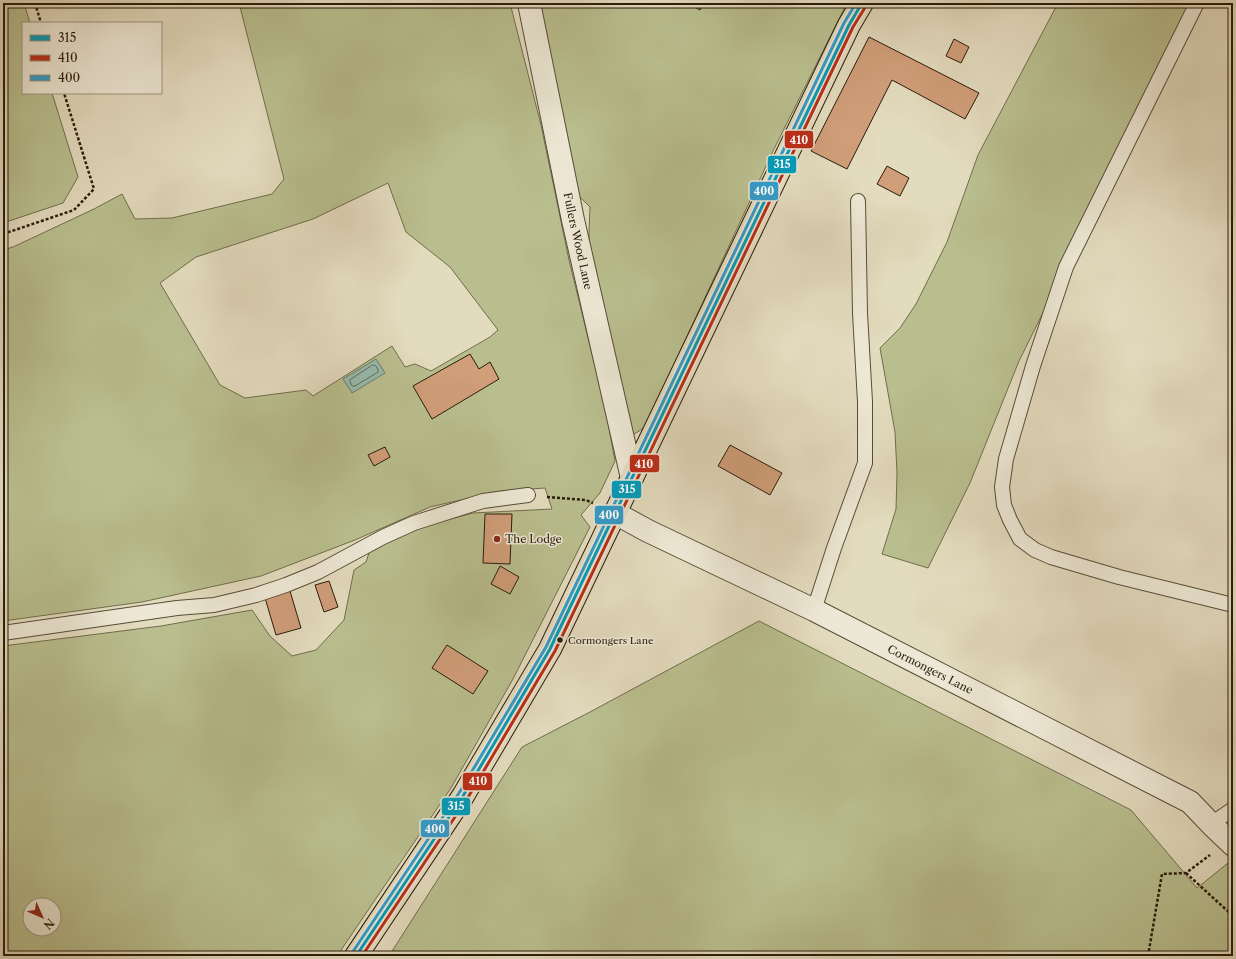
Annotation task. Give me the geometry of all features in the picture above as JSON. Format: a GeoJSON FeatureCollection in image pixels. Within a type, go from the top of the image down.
{"type":"FeatureCollection","features":[{"type":"Feature","properties":{"kind":"main road"},"geometry":{"type":"LineString","coordinates":[[356,956],[463,796],[550,649],[849,25],[862,3]]}},
{"type":"Feature","properties":{"kind":"street","name":"Fullers Wood Lane"},"geometry":{"type":"LineString","coordinates":[[529,3],[573,220],[632,478]]}},
{"type":"Feature","properties":{"kind":"street","name":"Cormongers Lane"},"geometry":{"type":"LineString","coordinates":[[616,513],[648,531],[814,610],[1190,802],[1210,824],[1231,843]]}},
{"type":"Feature","properties":{"kind":"lane"},"geometry":{"type":"LineString","coordinates":[[1197,3],[1066,267],[1020,409],[1006,459],[1002,487],[1004,505],[1010,520],[1020,539],[1035,550],[1051,557],[1119,577],[1233,605]]}},
{"type":"Feature","properties":{"kind":"lane"},"geometry":{"type":"LineString","coordinates":[[814,610],[834,548],[865,463],[865,402],[860,313],[858,201]]}},
{"type":"Feature","properties":{"kind":"lane"},"geometry":{"type":"LineString","coordinates":[[3,633],[177,608],[214,605],[256,595],[318,572],[383,537],[414,523],[483,501],[528,495]]}},
{"type":"Feature","properties":{"kind":"lane"},"geometry":{"type":"LineString","coordinates":[[1210,824],[1233,808]]}},
{"type":"Feature","properties":{"kind":"path"},"geometry":{"type":"LineString","coordinates":[[35,3],[41,22]]}},
{"type":"Feature","properties":{"kind":"path"},"geometry":{"type":"LineString","coordinates":[[3,234],[74,210],[94,189],[64,94]]}},
{"type":"Feature","properties":{"kind":"path"},"geometry":{"type":"LineString","coordinates":[[528,495],[586,500],[616,513]]}},
{"type":"Feature","properties":{"kind":"path"},"geometry":{"type":"LineString","coordinates":[[1148,956],[1162,874],[1186,873],[1231,843]]}},
{"type":"Feature","properties":{"kind":"path"},"geometry":{"type":"LineString","coordinates":[[1186,873],[1233,916]]}},
{"type":"Feature","properties":{"kind":"shaded area"},"geometry":{"type":"Polygon","coordinates":[[[3,3],[24,3],[30,22],[22,22],[22,94],[52,94],[78,177],[63,203],[3,223],[3,3]]]}},
{"type":"Feature","properties":{"kind":"shaded area"},"geometry":{"type":"Polygon","coordinates":[[[239,3],[510,3],[541,125],[569,260],[606,411],[615,461],[600,493],[581,515],[590,527],[513,679],[451,788],[337,956],[3,956],[3,646],[161,626],[252,610],[270,636],[292,656],[316,650],[344,620],[354,570],[366,562],[370,550],[424,526],[473,513],[552,509],[545,488],[501,491],[430,507],[355,540],[261,576],[142,602],[3,621],[3,250],[13,247],[94,209],[122,194],[135,219],[172,218],[272,194],[284,179],[239,3]],[[388,183],[313,219],[196,257],[160,283],[220,385],[245,398],[306,390],[313,396],[392,346],[405,367],[415,364],[431,371],[490,337],[498,330],[450,267],[406,232],[388,183]]]}},
{"type":"Feature","properties":{"kind":"shaded area"},"geometry":{"type":"Polygon","coordinates":[[[536,3],[847,3],[773,151],[645,427],[633,435],[591,269],[589,233],[590,207],[576,193],[536,3]]]}},
{"type":"Feature","properties":{"kind":"shaded area"},"geometry":{"type":"Polygon","coordinates":[[[1058,3],[1197,3],[1019,361],[970,483],[928,568],[882,554],[896,509],[897,473],[895,432],[880,348],[900,328],[916,304],[947,242],[978,155],[1058,3]]]}},
{"type":"Feature","properties":{"kind":"shaded area"},"geometry":{"type":"Polygon","coordinates":[[[759,621],[1131,810],[1197,888],[1233,859],[1233,956],[389,956],[522,747],[759,621]]]}},
{"type":"Feature","properties":{"kind":"water"},"geometry":{"type":"Polygon","coordinates":[[[376,359],[385,373],[352,393],[343,379],[376,359]]]}},
{"type":"Feature","properties":{"kind":"building"},"geometry":{"type":"Polygon","coordinates":[[[688,3],[704,3],[700,10],[688,3]]]}},
{"type":"Feature","properties":{"kind":"building"},"geometry":{"type":"Polygon","coordinates":[[[869,37],[979,93],[965,119],[892,80],[847,169],[811,151],[869,37]]]}},
{"type":"Feature","properties":{"kind":"building"},"geometry":{"type":"Polygon","coordinates":[[[954,39],[969,47],[961,63],[946,56],[954,39]]]}},
{"type":"Feature","properties":{"kind":"building"},"geometry":{"type":"Polygon","coordinates":[[[887,166],[909,178],[900,196],[877,184],[887,166]]]}},
{"type":"Feature","properties":{"kind":"building"},"geometry":{"type":"Polygon","coordinates":[[[470,354],[479,369],[490,362],[499,379],[432,419],[413,386],[470,354]]]}},
{"type":"Feature","properties":{"kind":"building"},"geometry":{"type":"Polygon","coordinates":[[[730,445],[782,473],[770,495],[718,466],[730,445]]]}},
{"type":"Feature","properties":{"kind":"building"},"geometry":{"type":"Polygon","coordinates":[[[385,447],[390,457],[374,466],[368,455],[385,447]]]}},
{"type":"Feature","properties":{"kind":"building","name":"The Lodge"},"geometry":{"type":"Polygon","coordinates":[[[485,514],[512,514],[510,564],[483,563],[485,514]]]}},
{"type":"Feature","properties":{"kind":"building"},"geometry":{"type":"Polygon","coordinates":[[[500,566],[519,577],[510,594],[491,584],[500,566]]]}},
{"type":"Feature","properties":{"kind":"building"},"geometry":{"type":"Polygon","coordinates":[[[329,581],[338,607],[324,612],[315,585],[329,581]]]}},
{"type":"Feature","properties":{"kind":"building"},"geometry":{"type":"Polygon","coordinates":[[[290,591],[301,628],[276,635],[265,598],[290,591]]]}},
{"type":"Feature","properties":{"kind":"building"},"geometry":{"type":"Polygon","coordinates":[[[447,645],[488,671],[473,694],[432,668],[447,645]]]}},
{"type":"Feature","properties":{"kind":"transit line","name":"400"},"geometry":{"type":"LineString","coordinates":[[352,953],[459,793],[546,647],[844,23],[856,3]]}},
{"type":"Feature","properties":{"kind":"transit line","name":"315"},"geometry":{"type":"LineString","coordinates":[[356,956],[463,796],[550,649],[849,25],[862,3]]}},
{"type":"Feature","properties":{"kind":"transit line","name":"410"},"geometry":{"type":"LineString","coordinates":[[362,956],[467,799],[555,651],[853,27],[866,6]]}},
{"type":"Feature","properties":{"kind":"place","name":"The Lodge"},"geometry":{"type":"Point","coordinates":[497,539]}},
{"type":"Feature","properties":{"kind":"place","name":"Cormongers Lane"},"geometry":{"type":"Point","coordinates":[560,640]}}]}
